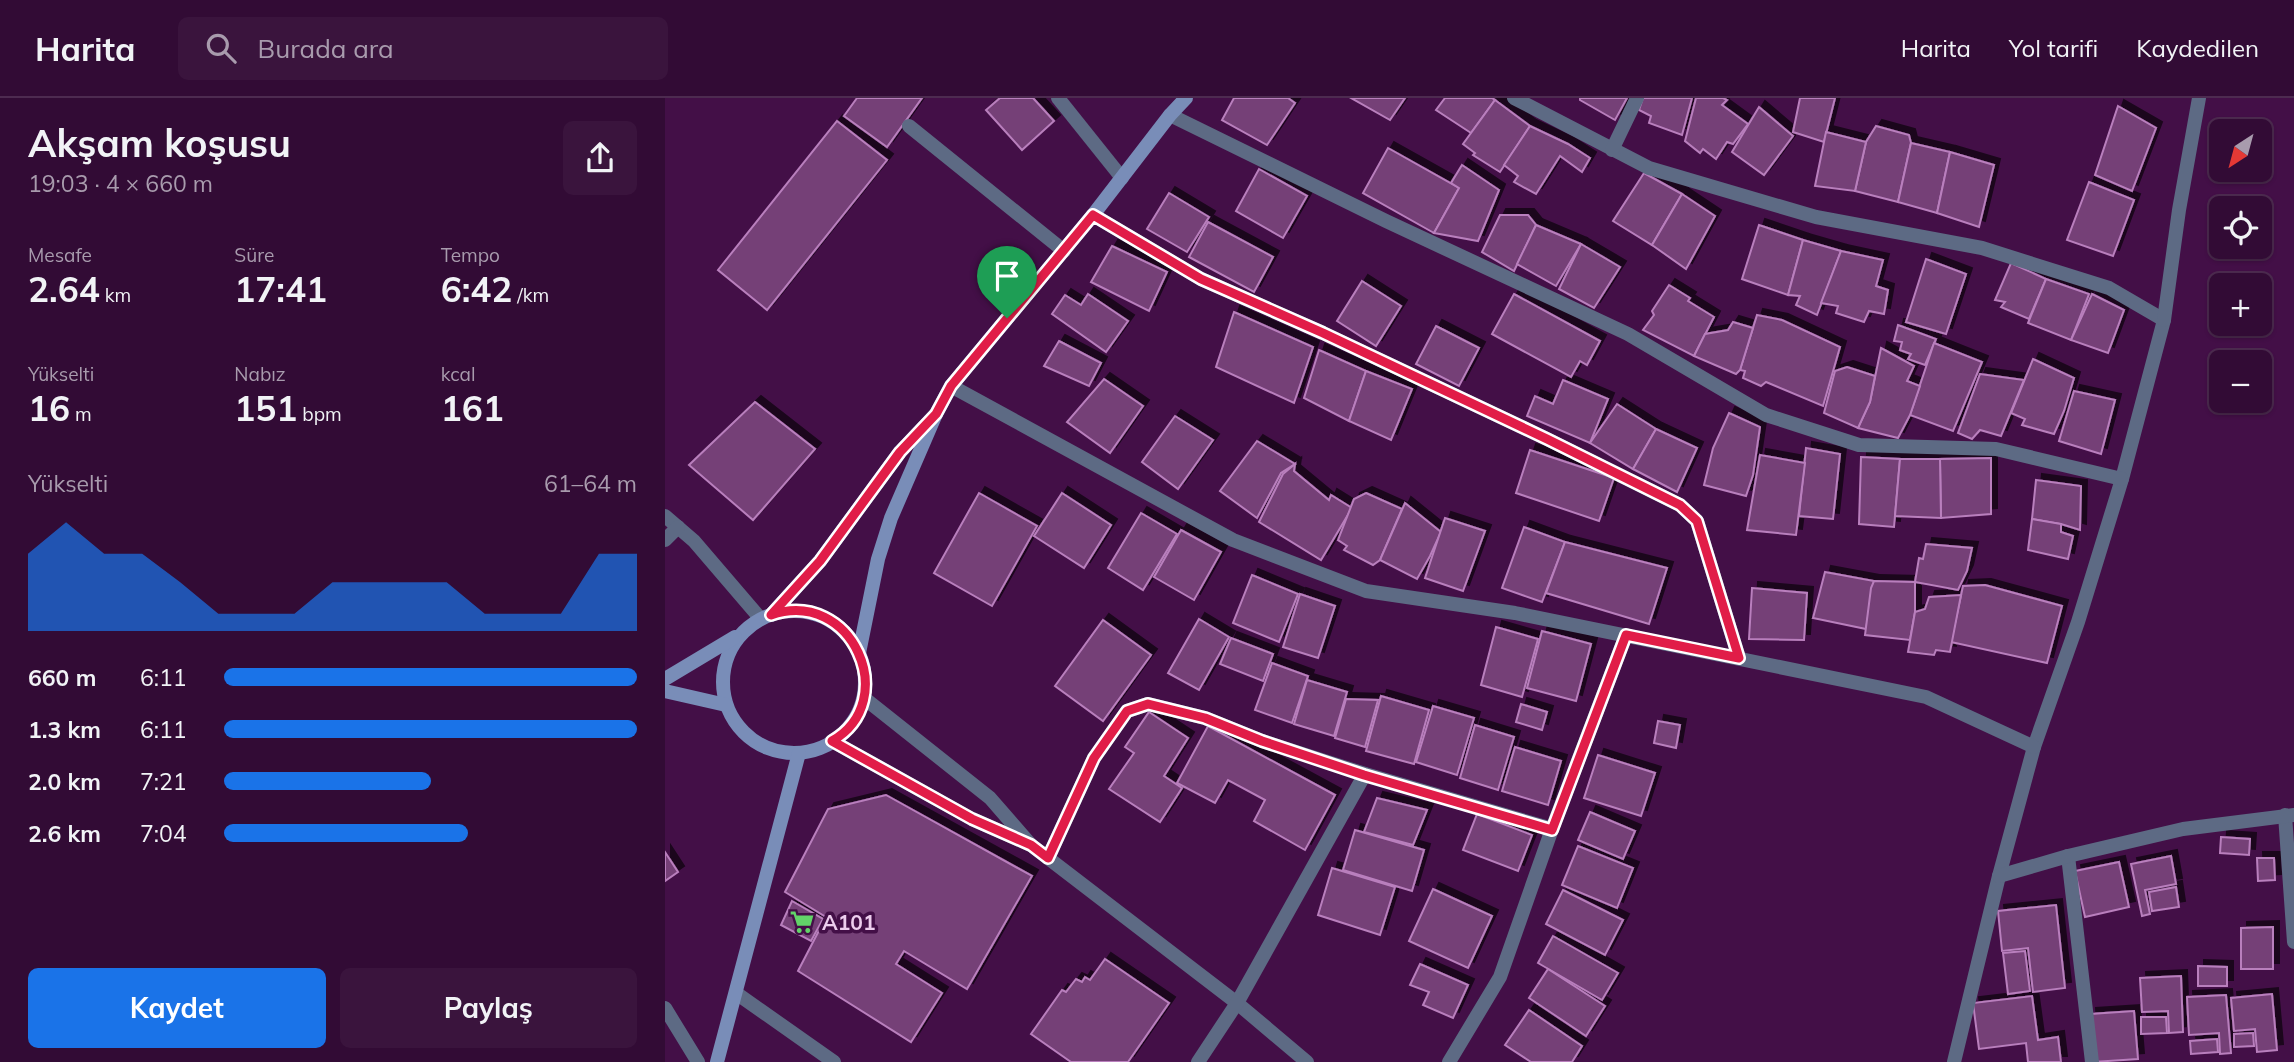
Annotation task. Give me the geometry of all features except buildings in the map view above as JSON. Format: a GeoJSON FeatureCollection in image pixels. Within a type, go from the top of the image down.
{"type":"FeatureCollection","features":[{"type":"Feature","properties":{"kind":"main road"},"geometry":{"type":"LineString","coordinates":[[859,653],[878,559],[891,518],[951,386],[1093,215],[1170,114],[1186,98]]}},
{"type":"Feature","properties":{"kind":"main road"},"geometry":{"type":"LineString","coordinates":[[665,679],[740,635],[765,617],[820,561],[900,452],[936,414]]}},
{"type":"Feature","properties":{"kind":"main road"},"geometry":{"type":"LineString","coordinates":[[740,635],[728,654],[722,677],[726,705],[734,724],[753,741],[776,751],[799,753],[821,748],[841,736],[855,719],[864,698],[865,675],[859,653],[847,634],[829,619],[807,611],[783,611],[765,617]]}},
{"type":"Feature","properties":{"kind":"main road"},"geometry":{"type":"LineString","coordinates":[[665,691],[726,705]]}},
{"type":"Feature","properties":{"kind":"main road"},"geometry":{"type":"LineString","coordinates":[[717,1062],[799,753]]}},
{"type":"Feature","properties":{"kind":"street"},"geometry":{"type":"LineString","coordinates":[[1058,98],[1122,178]]}},
{"type":"Feature","properties":{"kind":"street"},"geometry":{"type":"LineString","coordinates":[[1514,98],[1649,168],[1816,217],[1995,252],[2109,288],[2164,320]]}},
{"type":"Feature","properties":{"kind":"street"},"geometry":{"type":"LineString","coordinates":[[1612,150],[1637,98]]}},
{"type":"Feature","properties":{"kind":"street"},"geometry":{"type":"LineString","coordinates":[[1954,1062],[1999,876],[2034,747],[2078,622],[2122,479],[2164,320],[2179,210],[2200,98]]}},
{"type":"Feature","properties":{"kind":"street"},"geometry":{"type":"LineString","coordinates":[[1170,114],[1386,221],[1628,334],[1766,415],[1860,445],[1996,449],[2122,479]]}},
{"type":"Feature","properties":{"kind":"street"},"geometry":{"type":"LineString","coordinates":[[909,126],[1064,251]]}},
{"type":"Feature","properties":{"kind":"street"},"geometry":{"type":"LineString","coordinates":[[1093,215],[1201,279],[1323,333],[1680,505],[1697,521],[1739,658]]}},
{"type":"Feature","properties":{"kind":"street"},"geometry":{"type":"LineString","coordinates":[[951,386],[1233,540],[1366,592],[1515,612],[1926,696],[2034,747]]}},
{"type":"Feature","properties":{"kind":"street"},"geometry":{"type":"LineString","coordinates":[[665,516],[694,541],[765,617]]}},
{"type":"Feature","properties":{"kind":"street"},"geometry":{"type":"LineString","coordinates":[[665,540],[678,527]]}},
{"type":"Feature","properties":{"kind":"street"},"geometry":{"type":"LineString","coordinates":[[1449,1062],[1500,977],[1626,635]]}},
{"type":"Feature","properties":{"kind":"street"},"geometry":{"type":"LineString","coordinates":[[864,698],[990,798],[1031,845],[1237,1003],[1307,1062]]}},
{"type":"Feature","properties":{"kind":"street"},"geometry":{"type":"LineString","coordinates":[[1048,858],[1094,758],[1127,711],[1148,704],[1205,718],[1262,741],[1364,775],[1552,830]]}},
{"type":"Feature","properties":{"kind":"street"},"geometry":{"type":"LineString","coordinates":[[832,741],[972,819],[1031,845]]}},
{"type":"Feature","properties":{"kind":"street"},"geometry":{"type":"LineString","coordinates":[[1198,1062],[1237,1003],[1364,775]]}},
{"type":"Feature","properties":{"kind":"street"},"geometry":{"type":"LineString","coordinates":[[1999,876],[2068,856],[2183,829],[2289,815],[2294,942]]}},
{"type":"Feature","properties":{"kind":"street"},"geometry":{"type":"LineString","coordinates":[[2068,856],[2092,1062]]}},
{"type":"Feature","properties":{"kind":"street"},"geometry":{"type":"LineString","coordinates":[[736,993],[834,1062]]}},
{"type":"Feature","properties":{"kind":"street"},"geometry":{"type":"LineString","coordinates":[[665,1008],[698,1062]]}},
{"type":"Feature","properties":{"kind":"place","name":"A101"},"geometry":{"type":"Point","coordinates":[802,922]}},
{"type":"Feature","properties":{"kind":"route"},"geometry":{"type":"LineString","coordinates":[[1093,215],[1201,279],[1323,333],[1680,505],[1697,521],[1739,658],[1626,635],[1552,830],[1364,775],[1262,741],[1205,718],[1148,704],[1127,711],[1094,758],[1048,858],[1031,845],[972,819],[832,741],[841,736],[855,719],[864,698],[865,675],[859,653],[847,634],[829,619],[807,611],[783,611],[771,615],[820,561],[900,452],[936,414],[951,386],[1007,318],[1093,215]]}}]}
